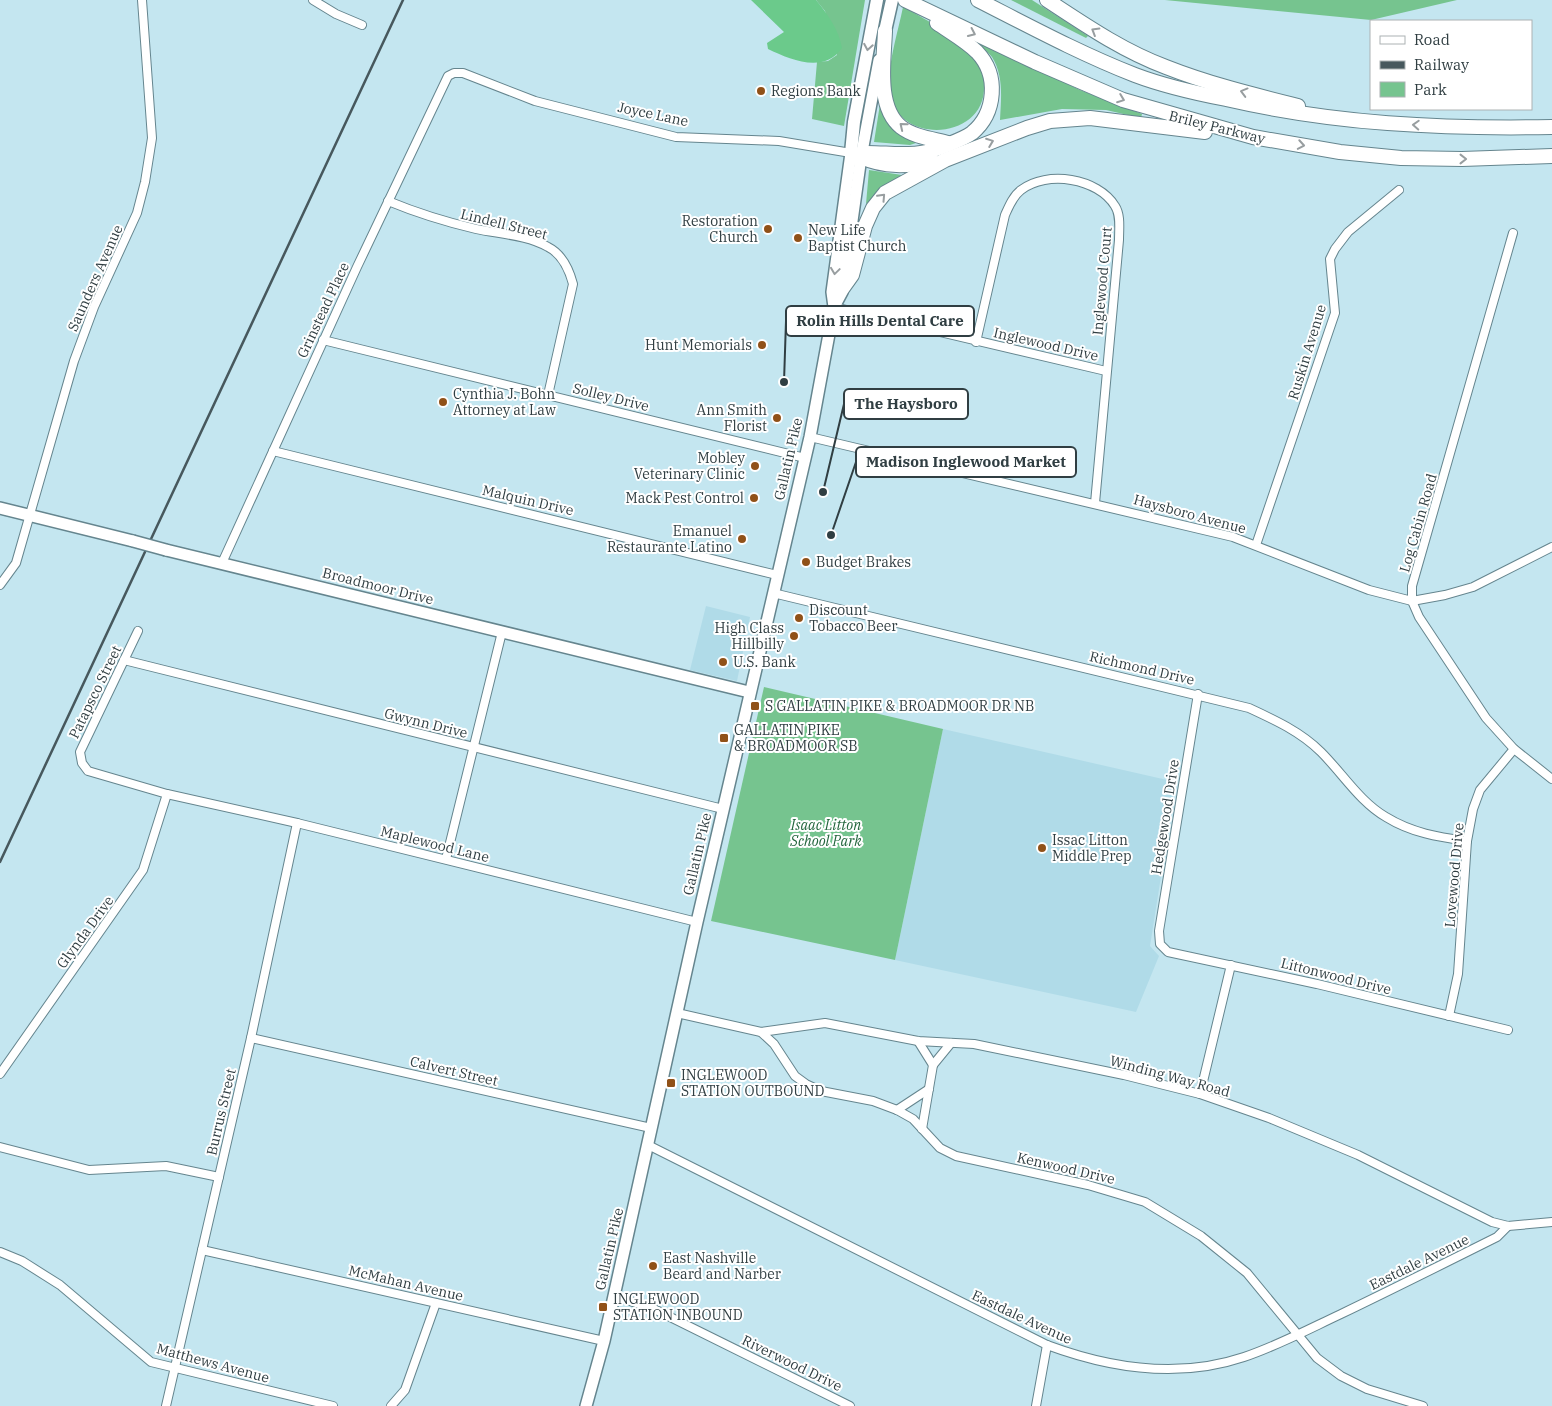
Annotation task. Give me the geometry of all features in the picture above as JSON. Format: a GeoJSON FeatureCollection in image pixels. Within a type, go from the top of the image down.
{"type":"FeatureCollection","features":[{"type":"Feature","properties":{"kind":"highway","name":"Briley Parkway"},"geometry":{"type":"LineString","coordinates":[[978,0],[1126,71],[1161,83],[1277,111],[1359,122],[1484,128],[1552,127]]}},
{"type":"Feature","properties":{"kind":"highway"},"geometry":{"type":"LineString","coordinates":[[1047,0],[1114,42],[1165,67],[1220,86],[1359,122]]}},
{"type":"Feature","properties":{"kind":"highway"},"geometry":{"type":"LineString","coordinates":[[858,154],[912,154],[928,152],[971,134],[986,117],[993,94],[990,72],[977,52],[909,2]]}},
{"type":"Feature","properties":{"kind":"highway","name":"Briley Parkway"},"geometry":{"type":"LineString","coordinates":[[909,2],[1123,100],[1253,137],[1340,152],[1401,158],[1462,159],[1552,156]]}},
{"type":"Feature","properties":{"kind":"highway"},"geometry":{"type":"LineString","coordinates":[[878,29],[884,94],[890,111],[900,126],[911,132],[948,143]]}},
{"type":"Feature","properties":{"kind":"highway"},"geometry":{"type":"LineString","coordinates":[[842,289],[852,275],[865,226],[873,208],[885,193],[945,160],[1027,128],[1050,122],[1090,118],[1253,137]]}},
{"type":"Feature","properties":{"kind":"highway"},"geometry":{"type":"LineString","coordinates":[[858,154],[878,165],[910,166],[945,160]]}},
{"type":"Feature","properties":{"kind":"main road","name":"Gallatin Pike"},"geometry":{"type":"LineString","coordinates":[[834,307],[832,292],[858,154],[878,29],[878,0]]}},
{"type":"Feature","properties":{"kind":"main road","name":"Gallatin Pike"},"geometry":{"type":"LineString","coordinates":[[878,29],[892,0]]}},
{"type":"Feature","properties":{"kind":"main road","name":"Gallatin Pike"},"geometry":{"type":"LineString","coordinates":[[586,1406],[604,1340],[696,922],[810,436],[834,307],[842,289],[858,154]]}},
{"type":"Feature","properties":{"kind":"main road","name":"Broadmoor Drive"},"geometry":{"type":"LineString","coordinates":[[0,508],[749,692]]}},
{"type":"Feature","properties":{"kind":"street","name":"Saunders Avenue"},"geometry":{"type":"LineString","coordinates":[[0,585],[16,563],[74,361],[94,307],[137,213],[145,182],[152,138],[142,0]]}},
{"type":"Feature","properties":{"kind":"street"},"geometry":{"type":"LineString","coordinates":[[312,0],[336,14],[362,25]]}},
{"type":"Feature","properties":{"kind":"street","name":"Joyce Lane"},"geometry":{"type":"LineString","coordinates":[[454,73],[463,73],[535,101],[676,137],[779,141],[858,154]]}},
{"type":"Feature","properties":{"kind":"street","name":"Grinstead Place"},"geometry":{"type":"LineString","coordinates":[[222,563],[388,201],[448,76],[454,73]]}},
{"type":"Feature","properties":{"kind":"street","name":"Inglewood Court"},"geometry":{"type":"LineString","coordinates":[[976,342],[1004,215],[1012,200],[1021,190],[1047,179],[1079,182],[1092,186],[1107,196],[1116,207],[1119,222],[1095,503]]}},
{"type":"Feature","properties":{"kind":"street","name":"Ruskin Avenue"},"geometry":{"type":"LineString","coordinates":[[1256,545],[1335,313],[1330,259],[1348,232],[1399,190]]}},
{"type":"Feature","properties":{"kind":"street","name":"Lindell Street"},"geometry":{"type":"LineString","coordinates":[[388,201],[448,222],[534,241],[548,247],[562,259],[569,270],[572,284],[548,395]]}},
{"type":"Feature","properties":{"kind":"street","name":"Log Cabin Road"},"geometry":{"type":"LineString","coordinates":[[1412,601],[1412,586],[1513,233]]}},
{"type":"Feature","properties":{"kind":"street","name":"Inglewood Drive"},"geometry":{"type":"LineString","coordinates":[[834,307],[976,342],[1106,371]]}},
{"type":"Feature","properties":{"kind":"street","name":"Solley Drive"},"geometry":{"type":"LineString","coordinates":[[323,340],[805,458]]}},
{"type":"Feature","properties":{"kind":"street","name":"Haysboro Avenue"},"geometry":{"type":"LineString","coordinates":[[810,436],[1233,537],[1318,572],[1369,590],[1412,601],[1444,596],[1473,587],[1552,548]]}},
{"type":"Feature","properties":{"kind":"street","name":"Malquin Drive"},"geometry":{"type":"LineString","coordinates":[[273,451],[777,575]]}},
{"type":"Feature","properties":{"kind":"street","name":"Richmond Drive"},"geometry":{"type":"LineString","coordinates":[[773,593],[1198,694],[1249,708],[1298,733],[1320,751],[1362,798],[1385,817],[1409,830],[1467,841]]}},
{"type":"Feature","properties":{"kind":"street"},"geometry":{"type":"LineString","coordinates":[[1412,601],[1419,617],[1486,718],[1514,749],[1552,779]]}},
{"type":"Feature","properties":{"kind":"street","name":"Patapsco Street"},"geometry":{"type":"LineString","coordinates":[[138,631],[80,752],[82,763],[88,771],[167,794]]}},
{"type":"Feature","properties":{"kind":"street"},"geometry":{"type":"LineString","coordinates":[[446,859],[502,632]]}},
{"type":"Feature","properties":{"kind":"street","name":"Gwynn Drive"},"geometry":{"type":"LineString","coordinates":[[124,660],[723,809]]}},
{"type":"Feature","properties":{"kind":"street","name":"Hedgewood Drive"},"geometry":{"type":"LineString","coordinates":[[1160,944],[1159,931],[1198,694]]}},
{"type":"Feature","properties":{"kind":"street","name":"Lovewood Drive"},"geometry":{"type":"LineString","coordinates":[[1449,1016],[1458,974],[1467,841],[1473,809],[1480,790],[1514,749]]}},
{"type":"Feature","properties":{"kind":"street","name":"Maplewood Lane"},"geometry":{"type":"LineString","coordinates":[[167,794],[446,859],[696,922]]}},
{"type":"Feature","properties":{"kind":"street","name":"Glynda Drive"},"geometry":{"type":"LineString","coordinates":[[0,1074],[143,870],[167,794]]}},
{"type":"Feature","properties":{"kind":"street","name":"Burrus Street"},"geometry":{"type":"LineString","coordinates":[[166,1406],[251,1038],[297,824]]}},
{"type":"Feature","properties":{"kind":"street","name":"Littonwood Drive"},"geometry":{"type":"LineString","coordinates":[[1160,944],[1168,952],[1317,984],[1508,1030]]}},
{"type":"Feature","properties":{"kind":"street"},"geometry":{"type":"LineString","coordinates":[[1200,1094],[1231,965]]}},
{"type":"Feature","properties":{"kind":"street"},"geometry":{"type":"LineString","coordinates":[[677,1013],[761,1032]]}},
{"type":"Feature","properties":{"kind":"street","name":"Winding Way Road"},"geometry":{"type":"LineString","coordinates":[[761,1032],[825,1023],[918,1041],[996,1047],[1200,1094],[1269,1118],[1358,1154],[1464,1209],[1508,1226],[1552,1222]]}},
{"type":"Feature","properties":{"kind":"street","name":"Kenwood Drive"},"geometry":{"type":"LineString","coordinates":[[761,1032],[774,1044],[795,1076],[806,1084],[821,1091],[873,1101],[897,1110],[913,1118],[940,1148],[956,1156],[1088,1185],[1144,1202],[1201,1236],[1229,1258],[1266,1296],[1296,1335],[1317,1358],[1341,1376],[1385,1396],[1423,1406]]}},
{"type":"Feature","properties":{"kind":"street","name":"Calvert Street"},"geometry":{"type":"LineString","coordinates":[[251,1038],[651,1128]]}},
{"type":"Feature","properties":{"kind":"street"},"geometry":{"type":"LineString","coordinates":[[918,1041],[933,1065]]}},
{"type":"Feature","properties":{"kind":"street"},"geometry":{"type":"LineString","coordinates":[[922,1129],[933,1065],[951,1043]]}},
{"type":"Feature","properties":{"kind":"street"},"geometry":{"type":"LineString","coordinates":[[897,1110],[929,1089]]}},
{"type":"Feature","properties":{"kind":"street","name":"Eastdale Avenue"},"geometry":{"type":"LineString","coordinates":[[648,1145],[1047,1345],[1102,1363],[1130,1367],[1177,1368],[1210,1365],[1243,1358],[1296,1335],[1497,1237],[1508,1226]]}},
{"type":"Feature","properties":{"kind":"street"},"geometry":{"type":"LineString","coordinates":[[0,1147],[89,1170],[166,1166],[219,1177]]}},
{"type":"Feature","properties":{"kind":"street","name":"McMahan Avenue"},"geometry":{"type":"LineString","coordinates":[[202,1250],[604,1340]]}},
{"type":"Feature","properties":{"kind":"street","name":"Matthews Avenue"},"geometry":{"type":"LineString","coordinates":[[0,1252],[22,1261],[60,1285],[151,1362],[333,1406]]}},
{"type":"Feature","properties":{"kind":"street","name":"Riverwood Drive"},"geometry":{"type":"LineString","coordinates":[[613,1295],[656,1310],[850,1406]]}},
{"type":"Feature","properties":{"kind":"street"},"geometry":{"type":"LineString","coordinates":[[391,1406],[405,1390],[436,1303]]}},
{"type":"Feature","properties":{"kind":"street"},"geometry":{"type":"LineString","coordinates":[[1036,1406],[1047,1345]]}},
{"type":"Feature","properties":{"kind":"shaded area"},"geometry":{"type":"Polygon","coordinates":[[[706,606],[750,617],[737,681],[690,670],[706,606]]]}},
{"type":"Feature","properties":{"kind":"shaded area","name":"Issac Litton Middle Prep"},"geometry":{"type":"Polygon","coordinates":[[[943,729],[1176,782],[1150,946],[1159,956],[1136,1012],[895,960],[943,729]]]}},
{"type":"Feature","properties":{"kind":"green space"},"geometry":{"type":"Polygon","coordinates":[[[751,0],[816,0],[832,22],[842,48],[835,56],[817,63],[797,60],[768,49],[767,43],[784,32],[751,0]]]}},
{"type":"Feature","properties":{"kind":"green space"},"geometry":{"type":"Polygon","coordinates":[[[816,0],[865,0],[844,126],[812,119],[817,62],[828,61],[837,55],[825,11],[816,0]]]}},
{"type":"Feature","properties":{"kind":"green space"},"geometry":{"type":"Polygon","coordinates":[[[1011,0],[1032,0],[1088,36],[1086,38],[1011,0]]]}},
{"type":"Feature","properties":{"kind":"green space"},"geometry":{"type":"Polygon","coordinates":[[[1165,0],[1457,0],[1371,20],[1165,0]]]}},
{"type":"Feature","properties":{"kind":"green space"},"geometry":{"type":"Polygon","coordinates":[[[903,7],[935,25],[958,41],[968,49],[982,67],[984,86],[981,104],[971,117],[958,126],[941,130],[924,129],[909,122],[897,111],[890,94],[889,84],[893,51],[903,7]]]}},
{"type":"Feature","properties":{"kind":"green space"},"geometry":{"type":"Polygon","coordinates":[[[976,40],[1080,90],[1142,114],[1141,118],[1106,110],[1062,109],[1000,120],[1001,88],[996,64],[976,40]]]}},
{"type":"Feature","properties":{"kind":"green space"},"geometry":{"type":"Polygon","coordinates":[[[880,104],[892,124],[919,142],[910,145],[874,142],[880,104]]]}},
{"type":"Feature","properties":{"kind":"green space"},"geometry":{"type":"Polygon","coordinates":[[[869,170],[902,175],[886,185],[866,204],[869,170]]]}},
{"type":"Feature","properties":{"kind":"green space","name":"Isaac Litton School Park"},"geometry":{"type":"Polygon","coordinates":[[[764,687],[943,729],[895,960],[711,921],[764,687]]]}},
{"type":"Feature","properties":{"kind":"railway"},"geometry":{"type":"LineString","coordinates":[[0,862],[403,0]]}},
{"type":"Feature","properties":{"kind":"place","name":"Regions Bank"},"geometry":{"type":"Point","coordinates":[761,91]}},
{"type":"Feature","properties":{"kind":"place","name":"Restoration Church"},"geometry":{"type":"Point","coordinates":[768,229]}},
{"type":"Feature","properties":{"kind":"place","name":"New Life Baptist Church"},"geometry":{"type":"Point","coordinates":[798,238]}},
{"type":"Feature","properties":{"kind":"place","name":"Hunt Memorials"},"geometry":{"type":"Point","coordinates":[762,345]}},
{"type":"Feature","properties":{"kind":"place","name":"Rolin Hills Dental Care"},"geometry":{"type":"Point","coordinates":[784,382]}},
{"type":"Feature","properties":{"kind":"place","name":"Cynthia J. Bohn Attorney at Law"},"geometry":{"type":"Point","coordinates":[443,402]}},
{"type":"Feature","properties":{"kind":"place","name":"Ann Smith Florist"},"geometry":{"type":"Point","coordinates":[777,418]}},
{"type":"Feature","properties":{"kind":"place","name":"Mobley Veterinary Clinic"},"geometry":{"type":"Point","coordinates":[755,466]}},
{"type":"Feature","properties":{"kind":"place","name":"The Haysboro"},"geometry":{"type":"Point","coordinates":[823,492]}},
{"type":"Feature","properties":{"kind":"place","name":"Mack Pest Control"},"geometry":{"type":"Point","coordinates":[754,498]}},
{"type":"Feature","properties":{"kind":"place","name":"Madison Inglewood Market"},"geometry":{"type":"Point","coordinates":[831,535]}},
{"type":"Feature","properties":{"kind":"place","name":"Emanuel Restaurante Latino"},"geometry":{"type":"Point","coordinates":[742,539]}},
{"type":"Feature","properties":{"kind":"place","name":"Budget Brakes"},"geometry":{"type":"Point","coordinates":[806,562]}},
{"type":"Feature","properties":{"kind":"place","name":"Discount Tobacco Beer"},"geometry":{"type":"Point","coordinates":[799,618]}},
{"type":"Feature","properties":{"kind":"place","name":"High Class Hillbilly"},"geometry":{"type":"Point","coordinates":[794,636]}},
{"type":"Feature","properties":{"kind":"place","name":"U.S. Bank"},"geometry":{"type":"Point","coordinates":[723,662]}},
{"type":"Feature","properties":{"kind":"place","name":"S GALLATIN PIKE & BROADMOOR DR NB"},"geometry":{"type":"Point","coordinates":[755,706]}},
{"type":"Feature","properties":{"kind":"place","name":"GALLATIN PIKE & BROADMOOR SB"},"geometry":{"type":"Point","coordinates":[724,738]}},
{"type":"Feature","properties":{"kind":"place","name":"Issac Litton Middle Prep"},"geometry":{"type":"Point","coordinates":[1042,848]}},
{"type":"Feature","properties":{"kind":"place","name":"INGLEWOOD STATION OUTBOUND"},"geometry":{"type":"Point","coordinates":[671,1083]}},
{"type":"Feature","properties":{"kind":"place","name":"East Nashville Beard and Narber"},"geometry":{"type":"Point","coordinates":[653,1266]}},
{"type":"Feature","properties":{"kind":"place","name":"INGLEWOOD STATION INBOUND"},"geometry":{"type":"Point","coordinates":[603,1307]}}]}
